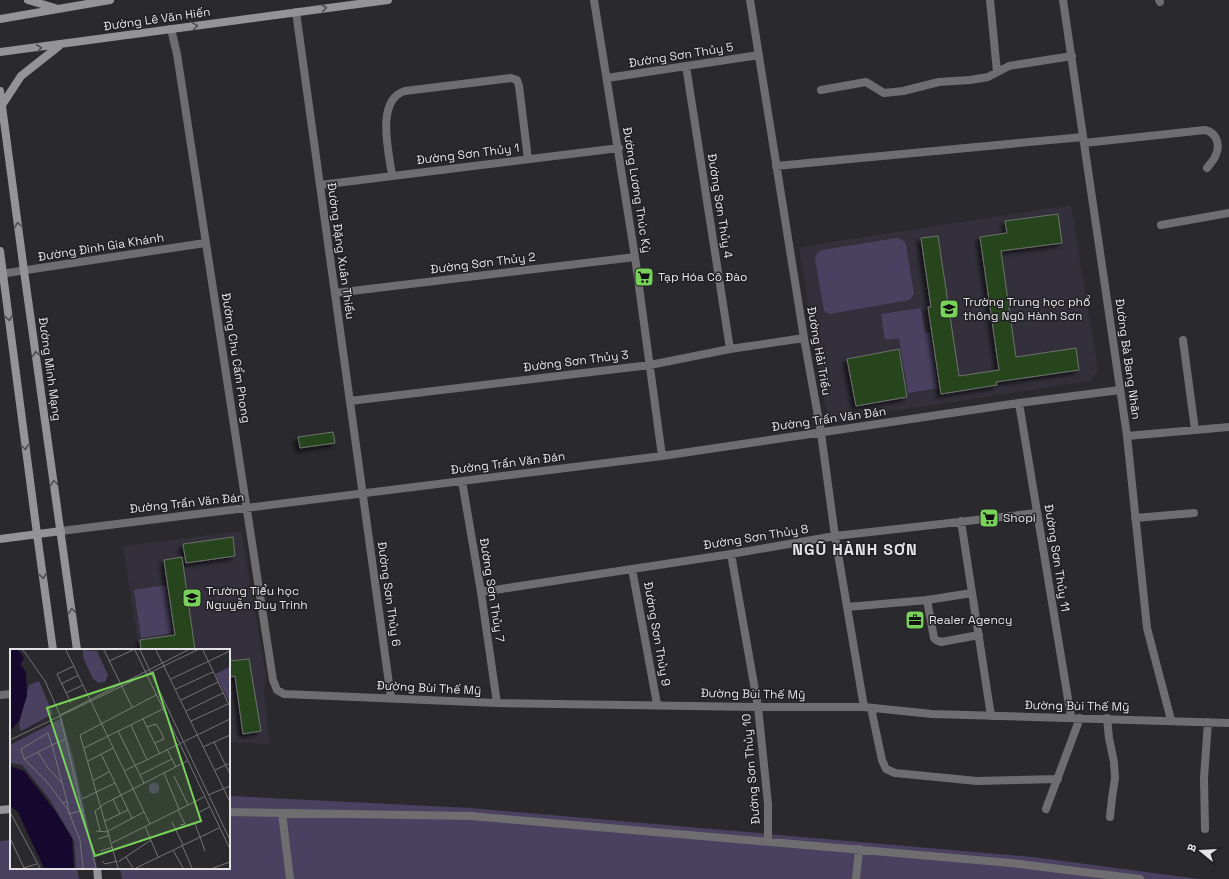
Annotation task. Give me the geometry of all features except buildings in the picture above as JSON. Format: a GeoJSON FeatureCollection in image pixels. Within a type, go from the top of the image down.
{"type":"FeatureCollection","features":[{"type":"Feature","properties":{"kind":"street"},"geometry":{"type":"LineString","coordinates":[[28,0],[58,9]]}},
{"type":"Feature","properties":{"kind":"street"},"geometry":{"type":"LineString","coordinates":[[0,19],[110,0]]}},
{"type":"Feature","properties":{"kind":"street","name":"Đường Lê Văn Hiến"},"geometry":{"type":"LineString","coordinates":[[0,52],[388,0]]}},
{"type":"Feature","properties":{"kind":"street","name":"Đường Lương Thúc Kỳ"},"geometry":{"type":"LineString","coordinates":[[594,0],[635,257],[662,456]]}},
{"type":"Feature","properties":{"kind":"street","name":"Đường Hải Triều"},"geometry":{"type":"LineString","coordinates":[[750,0],[804,338],[821,433],[835,536],[847,607],[868,707],[882,760],[886,769],[895,773],[976,781],[1058,779]]}},
{"type":"Feature","properties":{"kind":"street"},"geometry":{"type":"LineString","coordinates":[[990,0],[997,72]]}},
{"type":"Feature","properties":{"kind":"street","name":"Đường Bà Bang Nhãn"},"geometry":{"type":"LineString","coordinates":[[1064,0],[1127,436],[1147,628],[1171,720]]}},
{"type":"Feature","properties":{"kind":"street","name":"Đường Đặng Xuân Thiều"},"geometry":{"type":"LineString","coordinates":[[296,12],[362,494]]}},
{"type":"Feature","properties":{"kind":"street","name":"Đường Chu Cẩm Phong"},"geometry":{"type":"LineString","coordinates":[[171,29],[177,54],[205,243],[248,509],[273,680],[277,690]]}},
{"type":"Feature","properties":{"kind":"street"},"geometry":{"type":"LineString","coordinates":[[2,105],[21,76],[60,45]]}},
{"type":"Feature","properties":{"kind":"street","name":"Đường Sơn Thủy 5"},"geometry":{"type":"LineString","coordinates":[[607,78],[759,55]]}},
{"type":"Feature","properties":{"kind":"street"},"geometry":{"type":"LineString","coordinates":[[821,90],[866,82],[884,93],[903,91],[939,82],[982,78],[1009,66],[1072,56]]}},
{"type":"Feature","properties":{"kind":"street","name":"Đường Sơn Thủy 4"},"geometry":{"type":"LineString","coordinates":[[686,66],[730,349]]}},
{"type":"Feature","properties":{"kind":"street"},"geometry":{"type":"LineString","coordinates":[[392,175],[386,134],[386,122],[392,101],[398,93],[461,83],[510,78],[517,80],[528,159]]}},
{"type":"Feature","properties":{"kind":"street","name":"Đường Minh Mạng"},"geometry":{"type":"LineString","coordinates":[[0,91],[77,649]]}},
{"type":"Feature","properties":{"kind":"street"},"geometry":{"type":"LineString","coordinates":[[776,166],[1204,130],[1210,131],[1214,134],[1217,143],[1216,156],[1207,168]]}},
{"type":"Feature","properties":{"kind":"street","name":"Đường Sơn Thủy 1"},"geometry":{"type":"LineString","coordinates":[[320,184],[618,148]]}},
{"type":"Feature","properties":{"kind":"street"},"geometry":{"type":"LineString","coordinates":[[1161,225],[1229,213]]}},
{"type":"Feature","properties":{"kind":"street","name":"Đường Đinh Gia Khánh"},"geometry":{"type":"LineString","coordinates":[[2,274],[205,243]]}},
{"type":"Feature","properties":{"kind":"street"},"geometry":{"type":"LineString","coordinates":[[0,252],[53,649]]}},
{"type":"Feature","properties":{"kind":"street","name":"Đường Sơn Thủy 2"},"geometry":{"type":"LineString","coordinates":[[335,292],[635,257]]}},
{"type":"Feature","properties":{"kind":"street","name":"Đường Sơn Thủy 3"},"geometry":{"type":"LineString","coordinates":[[350,401],[650,365],[730,349],[804,338]]}},
{"type":"Feature","properties":{"kind":"street"},"geometry":{"type":"LineString","coordinates":[[1184,340],[1195,430]]}},
{"type":"Feature","properties":{"kind":"street","name":"Đường Trần Văn Đán"},"geometry":{"type":"LineString","coordinates":[[0,539],[662,456],[1019,403],[1120,390]]}},
{"type":"Feature","properties":{"kind":"street","name":"Đường Sơn Thủy 11"},"geometry":{"type":"LineString","coordinates":[[1019,403],[1071,717]]}},
{"type":"Feature","properties":{"kind":"street"},"geometry":{"type":"LineString","coordinates":[[1127,436],[1229,427]]}},
{"type":"Feature","properties":{"kind":"street","name":"Đường Sơn Thủy 7"},"geometry":{"type":"LineString","coordinates":[[462,481],[481,592],[497,703]]}},
{"type":"Feature","properties":{"kind":"street","name":"Đường Sơn Thủy 6"},"geometry":{"type":"LineString","coordinates":[[362,494],[391,698]]}},
{"type":"Feature","properties":{"kind":"street","name":"Đường Sơn Thủy 8"},"geometry":{"type":"LineString","coordinates":[[481,592],[731,554],[835,536],[1037,513]]}},
{"type":"Feature","properties":{"kind":"street"},"geometry":{"type":"LineString","coordinates":[[1135,518],[1194,513]]}},
{"type":"Feature","properties":{"kind":"street"},"geometry":{"type":"LineString","coordinates":[[961,521],[991,716]]}},
{"type":"Feature","properties":{"kind":"street","name":"Đường Sơn Thủy 10"},"geometry":{"type":"LineString","coordinates":[[731,554],[758,707],[767,783],[768,841]]}},
{"type":"Feature","properties":{"kind":"street","name":"Đường Sơn Thủy 9"},"geometry":{"type":"LineString","coordinates":[[632,569],[657,704]]}},
{"type":"Feature","properties":{"kind":"street"},"geometry":{"type":"LineString","coordinates":[[847,607],[927,600],[972,593]]}},
{"type":"Feature","properties":{"kind":"street"},"geometry":{"type":"LineString","coordinates":[[927,600],[934,638],[936,640],[941,642],[978,635]]}},
{"type":"Feature","properties":{"kind":"street","name":"Đường Bùi Thế Mỹ"},"geometry":{"type":"LineString","coordinates":[[277,690],[284,694],[497,703],[868,707],[932,714],[1107,718],[1229,723]]}},
{"type":"Feature","properties":{"kind":"street"},"geometry":{"type":"LineString","coordinates":[[0,695],[10,694]]}},
{"type":"Feature","properties":{"kind":"street"},"geometry":{"type":"LineString","coordinates":[[1046,810],[1080,718]]}},
{"type":"Feature","properties":{"kind":"street"},"geometry":{"type":"LineString","coordinates":[[1107,718],[1115,778],[1110,817]]}},
{"type":"Feature","properties":{"kind":"street"},"geometry":{"type":"LineString","coordinates":[[1205,829],[1204,778],[1208,722]]}},
{"type":"Feature","properties":{"kind":"street"},"geometry":{"type":"LineString","coordinates":[[0,810],[10,809]]}},
{"type":"Feature","properties":{"kind":"street"},"geometry":{"type":"LineString","coordinates":[[230,812],[471,816],[1011,863],[1140,879]]}},
{"type":"Feature","properties":{"kind":"street"},"geometry":{"type":"LineString","coordinates":[[282,813],[290,879]]}},
{"type":"Feature","properties":{"kind":"street"},"geometry":{"type":"LineString","coordinates":[[856,879],[860,849]]}},
{"type":"Feature","properties":{"kind":"street"},"geometry":{"type":"LineString","coordinates":[[97,869],[98,879]]}},
{"type":"Feature","properties":{"kind":"shaded area","name":"Trường Trung học phổ thông Ngũ Hành Sơn"},"geometry":{"type":"Polygon","coordinates":[[[1071,205],[1098,370],[1090,381],[828,421],[799,247],[1071,205]]]}},
{"type":"Feature","properties":{"kind":"shaded area"},"geometry":{"type":"Polygon","coordinates":[[[897,238],[904,241],[906,245],[914,294],[910,300],[829,314],[824,311],[815,259],[817,253],[822,250],[897,238]]]}},
{"type":"Feature","properties":{"kind":"shaded area"},"geometry":{"type":"Polygon","coordinates":[[[921,308],[925,333],[930,333],[938,388],[908,393],[899,338],[885,340],[881,314],[921,308]]]}},
{"type":"Feature","properties":{"kind":"shaded area","name":"Trường Tiểu học Nguyễn Duy Trinh"},"geometry":{"type":"Polygon","coordinates":[[[241,531],[266,676],[264,691],[270,744],[230,742],[230,649],[139,649],[123,546],[241,531]]]}},
{"type":"Feature","properties":{"kind":"shaded area"},"geometry":{"type":"Polygon","coordinates":[[[166,585],[173,633],[141,638],[134,590],[166,585]]]}},
{"type":"Feature","properties":{"kind":"shaded area"},"geometry":{"type":"Polygon","coordinates":[[[230,796],[470,808],[1033,857],[1199,879],[122,879],[120,869],[230,869],[230,796]]]}},
{"type":"Feature","properties":{"kind":"shaded area"},"geometry":{"type":"Polygon","coordinates":[[[10,840],[10,869],[77,869],[79,879],[0,879],[0,841],[10,840]]]}},
{"type":"Feature","properties":{"kind":"place","name":"Tạp Hóa Cô Đào"},"geometry":{"type":"Point","coordinates":[644,277]}},
{"type":"Feature","properties":{"kind":"place","name":"Trường Trung học phổ thông Ngũ Hành Sơn"},"geometry":{"type":"Point","coordinates":[949,309]}},
{"type":"Feature","properties":{"kind":"place","name":"Shopi"},"geometry":{"type":"Point","coordinates":[989,518]}},
{"type":"Feature","properties":{"kind":"place","name":"Trường Tiểu học Nguyễn Duy Trinh"},"geometry":{"type":"Point","coordinates":[192,598]}},
{"type":"Feature","properties":{"kind":"place","name":"Realer Agency"},"geometry":{"type":"Point","coordinates":[915,620]}},
{"type":"Feature","properties":{"kind":"district","name":"NGŨ HÀNH SƠN"},"geometry":{"type":"Point","coordinates":[855,549]}}]}
